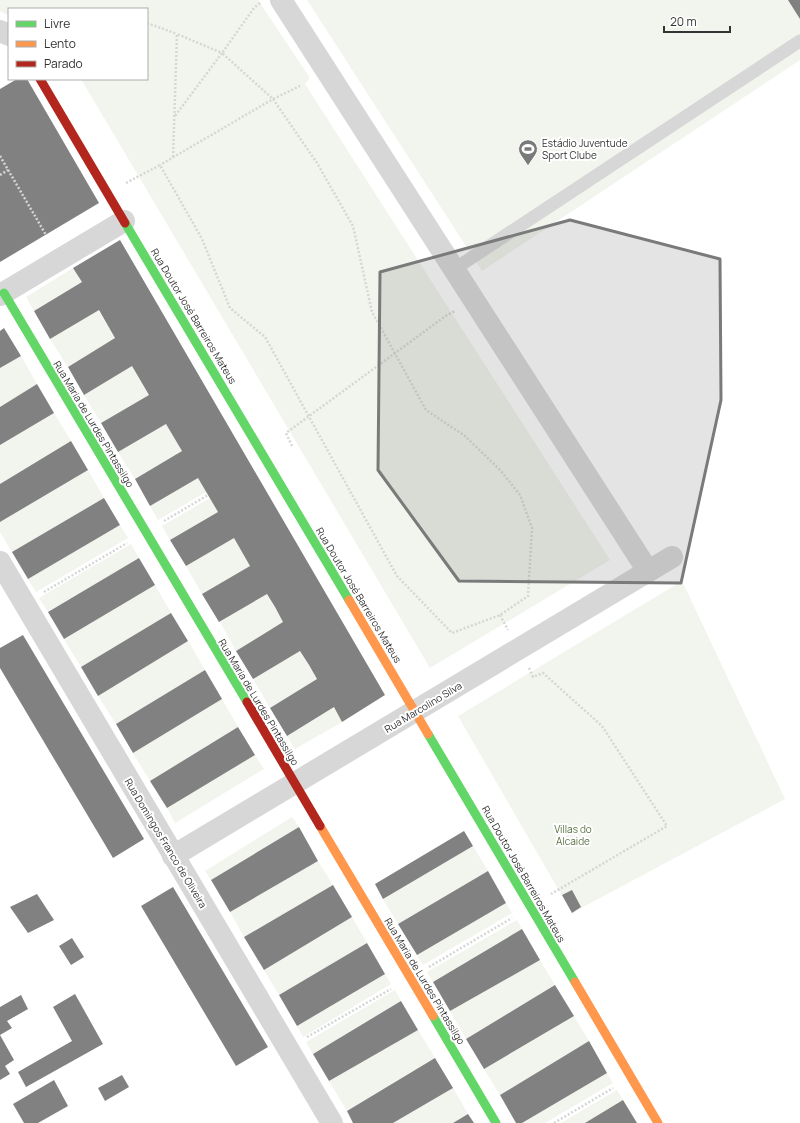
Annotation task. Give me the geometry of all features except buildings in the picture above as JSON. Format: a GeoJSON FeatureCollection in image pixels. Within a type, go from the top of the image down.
{"type":"FeatureCollection","features":[{"type":"Feature","properties":{"kind":"street"},"geometry":{"type":"LineString","coordinates":[[281,0],[473,301],[648,571]]}},
{"type":"Feature","properties":{"kind":"street","name":"Rua Doutor José Barreiros Mateus"},"geometry":{"type":"LineString","coordinates":[[41,80],[416,711],[658,1123]]}},
{"type":"Feature","properties":{"kind":"street"},"geometry":{"type":"LineString","coordinates":[[2,294],[124,221]]}},
{"type":"Feature","properties":{"kind":"street","name":"Rua Maria de Lurdes Pintassilgo"},"geometry":{"type":"LineString","coordinates":[[2,294],[496,1123]]}},
{"type":"Feature","properties":{"kind":"street","name":"Rua Marcolino Silva"},"geometry":{"type":"LineString","coordinates":[[173,856],[672,558]]}},
{"type":"Feature","properties":{"kind":"street","name":"Rua Domingos Franco de Oliveira"},"geometry":{"type":"LineString","coordinates":[[0,562],[332,1123]]}},
{"type":"Feature","properties":{"kind":"lane"},"geometry":{"type":"LineString","coordinates":[[454,270],[800,41]]}},
{"type":"Feature","properties":{"kind":"path"},"geometry":{"type":"LineString","coordinates":[[175,116],[254,8],[264,0]]}},
{"type":"Feature","properties":{"kind":"path"},"geometry":{"type":"LineString","coordinates":[[148,23],[222,53],[273,99],[317,164],[354,226],[372,312],[396,352],[426,410],[465,436],[500,470],[520,495],[532,528],[528,596],[500,615],[452,632],[397,576],[265,336],[230,308],[202,239],[160,165]]}},
{"type":"Feature","properties":{"kind":"path"},"geometry":{"type":"LineString","coordinates":[[173,157],[177,34]]}},
{"type":"Feature","properties":{"kind":"path"},"geometry":{"type":"LineString","coordinates":[[107,192],[160,165],[273,99],[300,86]]}},
{"type":"Feature","properties":{"kind":"path"},"geometry":{"type":"LineString","coordinates":[[0,156],[46,235]]}},
{"type":"Feature","properties":{"kind":"path"},"geometry":{"type":"LineString","coordinates":[[0,175],[8,170]]}},
{"type":"Feature","properties":{"kind":"path"},"geometry":{"type":"LineString","coordinates":[[292,446],[286,433],[447,315],[473,301]]}},
{"type":"Feature","properties":{"kind":"path"},"geometry":{"type":"LineString","coordinates":[[160,523],[208,495]]}},
{"type":"Feature","properties":{"kind":"path"},"geometry":{"type":"LineString","coordinates":[[38,596],[130,542]]}},
{"type":"Feature","properties":{"kind":"path"},"geometry":{"type":"LineString","coordinates":[[532,677],[543,673],[602,726],[667,826],[551,894]]}},
{"type":"Feature","properties":{"kind":"path"},"geometry":{"type":"LineString","coordinates":[[425,969],[515,916]]}},
{"type":"Feature","properties":{"kind":"path"},"geometry":{"type":"LineString","coordinates":[[304,1039],[393,988]]}},
{"type":"Feature","properties":{"kind":"path"},"geometry":{"type":"LineString","coordinates":[[554,1123],[615,1087]]}},
{"type":"Feature","properties":{"kind":"highlighted area"},"geometry":{"type":"Polygon","coordinates":[[[570,220],[720,259],[721,400],[681,583],[459,581],[378,470],[380,272],[570,220]]]}},
{"type":"Feature","properties":{"kind":"green space"},"geometry":{"type":"Polygon","coordinates":[[[0,0],[258,0],[310,78],[305,84],[610,560],[430,668],[82,80],[148,80],[148,8],[8,8],[8,15],[0,11],[0,0]]]}},
{"type":"Feature","properties":{"kind":"green space","name":"Estádio Juventude Sport Clube"},"geometry":{"type":"Polygon","coordinates":[[[307,0],[800,0],[800,60],[482,271],[307,0]]]}},
{"type":"Feature","properties":{"kind":"green space"},"geometry":{"type":"Polygon","coordinates":[[[73,268],[82,282],[34,311],[26,297],[73,268]]]}},
{"type":"Feature","properties":{"kind":"green space"},"geometry":{"type":"Polygon","coordinates":[[[98,310],[115,338],[68,367],[50,339],[98,310]]]}},
{"type":"Feature","properties":{"kind":"green space"},"geometry":{"type":"Polygon","coordinates":[[[21,356],[37,384],[0,407],[0,368],[21,356]]]}},
{"type":"Feature","properties":{"kind":"green space"},"geometry":{"type":"Polygon","coordinates":[[[132,366],[149,395],[101,423],[84,395],[132,366]]]}},
{"type":"Feature","properties":{"kind":"green space"},"geometry":{"type":"Polygon","coordinates":[[[54,413],[71,441],[0,484],[0,445],[54,413]]]}},
{"type":"Feature","properties":{"kind":"green space"},"geometry":{"type":"Polygon","coordinates":[[[166,424],[182,451],[135,479],[118,452],[166,424]]]}},
{"type":"Feature","properties":{"kind":"green space"},"geometry":{"type":"Polygon","coordinates":[[[88,470],[104,498],[12,552],[0,532],[0,522],[88,470]]]}},
{"type":"Feature","properties":{"kind":"green space"},"geometry":{"type":"Polygon","coordinates":[[[198,478],[206,492],[158,520],[150,506],[198,478]]]}},
{"type":"Feature","properties":{"kind":"green space"},"geometry":{"type":"Polygon","coordinates":[[[210,498],[218,512],[170,540],[162,526],[210,498]]]}},
{"type":"Feature","properties":{"kind":"green space"},"geometry":{"type":"Polygon","coordinates":[[[120,525],[128,538],[36,592],[28,579],[120,525]]]}},
{"type":"Feature","properties":{"kind":"green space"},"geometry":{"type":"Polygon","coordinates":[[[234,538],[250,566],[202,594],[186,566],[234,538]]]}},
{"type":"Feature","properties":{"kind":"green space"},"geometry":{"type":"Polygon","coordinates":[[[131,544],[139,558],[48,612],[39,598],[131,544]]]}},
{"type":"Feature","properties":{"kind":"green space","name":"Villas do Alcaide"},"geometry":{"type":"Polygon","coordinates":[[[682,581],[785,799],[572,913],[458,716],[682,581]]]}},
{"type":"Feature","properties":{"kind":"green space"},"geometry":{"type":"Polygon","coordinates":[[[155,585],[171,613],[81,667],[64,639],[155,585]]]}},
{"type":"Feature","properties":{"kind":"green space"},"geometry":{"type":"Polygon","coordinates":[[[267,594],[283,622],[236,651],[220,622],[267,594]]]}},
{"type":"Feature","properties":{"kind":"green space"},"geometry":{"type":"Polygon","coordinates":[[[188,641],[205,670],[116,724],[98,696],[188,641]]]}},
{"type":"Feature","properties":{"kind":"green space"},"geometry":{"type":"Polygon","coordinates":[[[300,651],[317,679],[270,708],[253,679],[300,651]]]}},
{"type":"Feature","properties":{"kind":"green space"},"geometry":{"type":"Polygon","coordinates":[[[222,699],[238,727],[150,781],[133,753],[222,699]]]}},
{"type":"Feature","properties":{"kind":"green space"},"geometry":{"type":"Polygon","coordinates":[[[334,707],[342,722],[295,749],[287,736],[334,707]]]}},
{"type":"Feature","properties":{"kind":"green space"},"geometry":{"type":"Polygon","coordinates":[[[255,755],[264,769],[175,823],[167,808],[255,755]]]}},
{"type":"Feature","properties":{"kind":"green space"},"geometry":{"type":"Polygon","coordinates":[[[292,817],[299,827],[211,880],[205,871],[292,817]]]}},
{"type":"Feature","properties":{"kind":"green space"},"geometry":{"type":"Polygon","coordinates":[[[473,846],[488,871],[398,924],[383,899],[473,846]]]}},
{"type":"Feature","properties":{"kind":"green space"},"geometry":{"type":"Polygon","coordinates":[[[318,861],[333,885],[244,937],[230,912],[318,861]]]}},
{"type":"Feature","properties":{"kind":"green space"},"geometry":{"type":"Polygon","coordinates":[[[506,903],[512,913],[423,965],[417,955],[506,903]]]}},
{"type":"Feature","properties":{"kind":"green space"},"geometry":{"type":"Polygon","coordinates":[[[352,917],[367,943],[279,995],[264,970],[352,917]]]}},
{"type":"Feature","properties":{"kind":"green space"},"geometry":{"type":"Polygon","coordinates":[[[517,920],[522,929],[433,982],[427,972],[517,920]]]}},
{"type":"Feature","properties":{"kind":"green space"},"geometry":{"type":"Polygon","coordinates":[[[540,960],[555,985],[466,1039],[450,1011],[540,960]]]}},
{"type":"Feature","properties":{"kind":"green space"},"geometry":{"type":"Polygon","coordinates":[[[385,974],[391,984],[303,1037],[297,1026],[385,974]]]}},
{"type":"Feature","properties":{"kind":"green space"},"geometry":{"type":"Polygon","coordinates":[[[395,990],[401,1001],[313,1054],[306,1042],[395,990]]]}},
{"type":"Feature","properties":{"kind":"green space"},"geometry":{"type":"Polygon","coordinates":[[[574,1016],[589,1041],[500,1095],[484,1069],[574,1016]]]}},
{"type":"Feature","properties":{"kind":"green space"},"geometry":{"type":"Polygon","coordinates":[[[418,1030],[435,1058],[347,1111],[329,1081],[418,1030]]]}},
{"type":"Feature","properties":{"kind":"green space"},"geometry":{"type":"Polygon","coordinates":[[[607,1073],[613,1083],[545,1123],[522,1123],[607,1073]]]}},
{"type":"Feature","properties":{"kind":"green space"},"geometry":{"type":"Polygon","coordinates":[[[453,1088],[468,1114],[453,1123],[393,1123],[453,1088]]]}},
{"type":"Feature","properties":{"kind":"green space"},"geometry":{"type":"Polygon","coordinates":[[[617,1090],[623,1100],[585,1123],[561,1123],[617,1090]]]}},
{"type":"Feature","properties":{"kind":"traffic: fast"},"geometry":{"type":"LineString","coordinates":[[125,223],[349,600]]}},
{"type":"Feature","properties":{"kind":"traffic: fast"},"geometry":{"type":"LineString","coordinates":[[4,293],[247,702]]}},
{"type":"Feature","properties":{"kind":"traffic: fast"},"geometry":{"type":"LineString","coordinates":[[428,734],[575,982]]}},
{"type":"Feature","properties":{"kind":"traffic: fast"},"geometry":{"type":"LineString","coordinates":[[433,1016],[496,1123]]}},
{"type":"Feature","properties":{"kind":"traffic: slow"},"geometry":{"type":"LineString","coordinates":[[349,600],[428,734]]}},
{"type":"Feature","properties":{"kind":"traffic: slow"},"geometry":{"type":"LineString","coordinates":[[320,826],[433,1016]]}},
{"type":"Feature","properties":{"kind":"traffic: slow"},"geometry":{"type":"LineString","coordinates":[[575,982],[658,1123]]}},
{"type":"Feature","properties":{"kind":"traffic: jam"},"geometry":{"type":"LineString","coordinates":[[41,80],[125,223]]}},
{"type":"Feature","properties":{"kind":"traffic: jam"},"geometry":{"type":"LineString","coordinates":[[247,702],[320,826]]}},
{"type":"Feature","properties":{"kind":"place","name":"Estádio Juventude Sport Clube"},"geometry":{"type":"Point","coordinates":[528,166]}}]}
